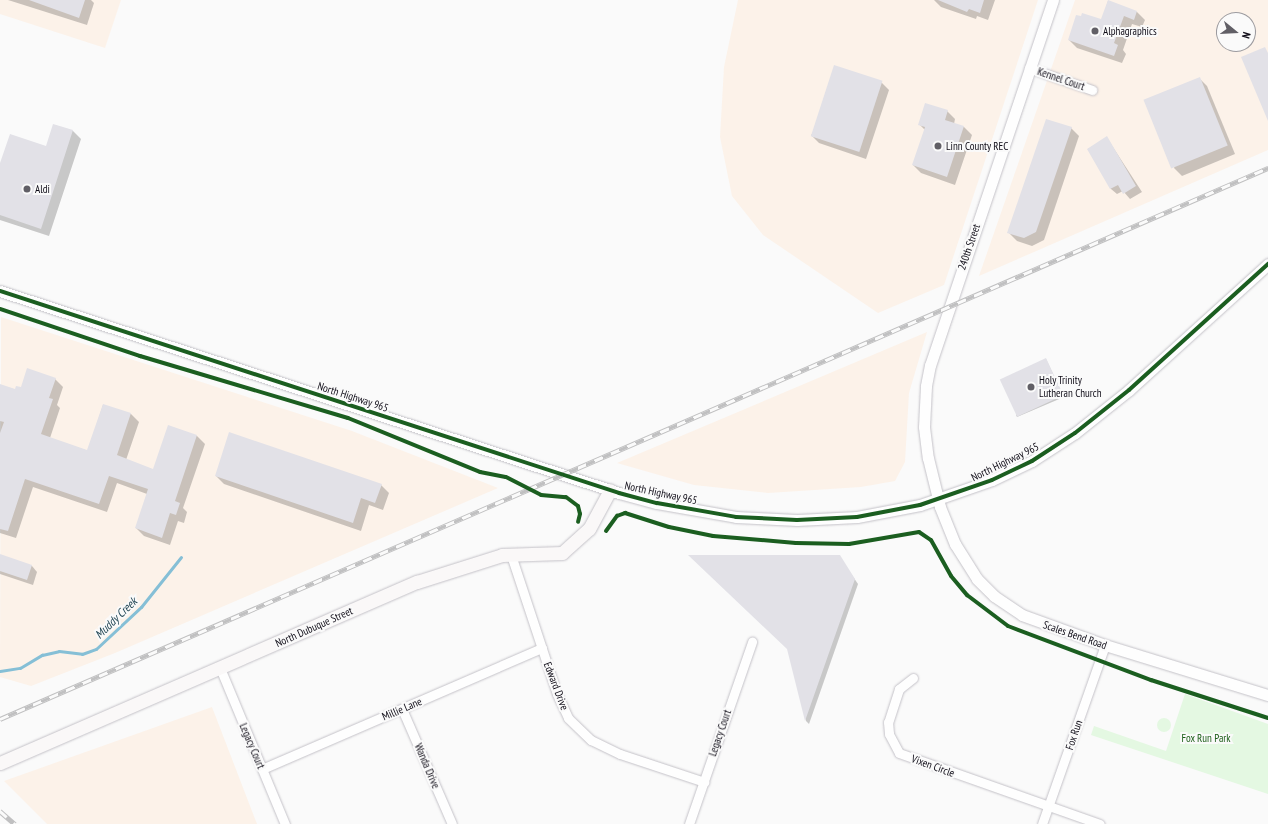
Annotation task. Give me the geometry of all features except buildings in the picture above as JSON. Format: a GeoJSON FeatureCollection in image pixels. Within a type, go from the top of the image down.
{"type":"FeatureCollection","features":[{"type":"Feature","properties":{"kind":"main road","name":"North Dubuque Street"},"geometry":{"type":"LineString","coordinates":[[0,763],[417,582],[502,555],[562,553],[589,529],[610,490]]}},
{"type":"Feature","properties":{"kind":"street","name":"240th Street"},"geometry":{"type":"LineString","coordinates":[[938,500],[924,427],[926,386],[930,365],[1053,0]]}},
{"type":"Feature","properties":{"kind":"street","name":"Kennel Court"},"geometry":{"type":"LineString","coordinates":[[1029,68],[1092,90]]}},
{"type":"Feature","properties":{"kind":"street","name":"North Highway 965"},"geometry":{"type":"LineString","coordinates":[[0,291],[610,490],[657,503],[729,516],[797,520],[856,517],[938,500],[992,480],[1032,461],[1075,433],[1129,390],[1268,264]]}},
{"type":"Feature","properties":{"kind":"street","name":"Scales Bend Road"},"geometry":{"type":"LineString","coordinates":[[938,500],[964,561],[994,596],[1022,615],[1105,645],[1268,695]]}},
{"type":"Feature","properties":{"kind":"street","name":"Edward Drive"},"geometry":{"type":"LineString","coordinates":[[511,555],[557,694],[568,718],[591,740],[620,754],[704,782]]}},
{"type":"Feature","properties":{"kind":"street","name":"Legacy Court"},"geometry":{"type":"LineString","coordinates":[[689,824],[752,642]]}},
{"type":"Feature","properties":{"kind":"street","name":"Fox Run"},"geometry":{"type":"LineString","coordinates":[[1042,824],[1105,645]]}},
{"type":"Feature","properties":{"kind":"street","name":"Millie Lane"},"geometry":{"type":"LineString","coordinates":[[262,769],[542,648]]}},
{"type":"Feature","properties":{"kind":"street","name":"Legacy Court"},"geometry":{"type":"LineString","coordinates":[[220,668],[285,824]]}},
{"type":"Feature","properties":{"kind":"street","name":"Vixen Circle"},"geometry":{"type":"LineString","coordinates":[[913,678],[899,689],[888,722],[889,734],[899,753],[1100,824]]}},
{"type":"Feature","properties":{"kind":"street","name":"Wanda Drive"},"geometry":{"type":"LineString","coordinates":[[402,708],[452,824]]}},
{"type":"Feature","properties":{"kind":"shaded area"},"geometry":{"type":"Polygon","coordinates":[[[0,0],[121,0],[105,48],[0,14],[0,0]]]}},
{"type":"Feature","properties":{"kind":"shaded area"},"geometry":{"type":"Polygon","coordinates":[[[738,0],[1038,0],[944,285],[878,313],[763,235],[732,196],[720,137],[724,67],[738,0]]]}},
{"type":"Feature","properties":{"kind":"shaded area"},"geometry":{"type":"Polygon","coordinates":[[[1075,0],[1268,0],[1268,150],[979,276],[1075,0]]]}},
{"type":"Feature","properties":{"kind":"shaded area"},"geometry":{"type":"Polygon","coordinates":[[[1,317],[352,431],[498,488],[115,653],[31,686],[0,677],[1,317]]]}},
{"type":"Feature","properties":{"kind":"shaded area"},"geometry":{"type":"Polygon","coordinates":[[[927,332],[909,393],[905,462],[895,481],[861,487],[768,493],[694,485],[617,463],[927,332]]]}},
{"type":"Feature","properties":{"kind":"shaded area"},"geometry":{"type":"Polygon","coordinates":[[[212,707],[257,824],[47,824],[4,781],[212,707]]]}},
{"type":"Feature","properties":{"kind":"green space","name":"Fox Run Park"},"geometry":{"type":"Polygon","coordinates":[[[1185,694],[1268,724],[1268,794],[1091,735],[1094,726],[1166,751],[1185,694]]]}},
{"type":"Feature","properties":{"kind":"green space"},"geometry":{"type":"Polygon","coordinates":[[[1164,718],[1169,720],[1171,725],[1169,730],[1164,732],[1159,730],[1157,725],[1159,720],[1164,718]]]}},
{"type":"Feature","properties":{"kind":"waterway","name":"Muddy Creek"},"geometry":{"type":"LineString","coordinates":[[0,671],[20,668],[42,655],[59,651],[82,654],[96,649],[141,607],[181,557]]}},
{"type":"Feature","properties":{"kind":"railway"},"geometry":{"type":"LineString","coordinates":[[0,719],[1268,168]]}},
{"type":"Feature","properties":{"kind":"railway"},"geometry":{"type":"LineString","coordinates":[[0,811],[15,824]]}},
{"type":"Feature","properties":{"kind":"cycle path"},"geometry":{"type":"LineString","coordinates":[[0,291],[619,493],[657,503],[736,517],[797,520],[857,517],[920,505],[992,480],[1032,461],[1075,433],[1129,390],[1268,264]]}},
{"type":"Feature","properties":{"kind":"cycle path"},"geometry":{"type":"LineString","coordinates":[[0,309],[140,356],[348,418],[480,472],[506,477],[541,495],[566,497],[578,506],[580,514],[578,522]]}},
{"type":"Feature","properties":{"kind":"cycle path"},"geometry":{"type":"LineString","coordinates":[[606,531],[617,516],[625,513],[669,527],[713,536],[796,543],[849,544],[919,532],[931,540],[951,576],[967,595],[1008,626],[1151,680],[1268,718]]}},
{"type":"Feature","properties":{"kind":"place","name":"Alphagraphics"},"geometry":{"type":"Point","coordinates":[1095,31]}},
{"type":"Feature","properties":{"kind":"place","name":"Linn County REC"},"geometry":{"type":"Point","coordinates":[938,146]}},
{"type":"Feature","properties":{"kind":"place","name":"Aldi"},"geometry":{"type":"Point","coordinates":[27,189]}},
{"type":"Feature","properties":{"kind":"place","name":"Holy Trinity Lutheran Church"},"geometry":{"type":"Point","coordinates":[1031,387]}}]}
